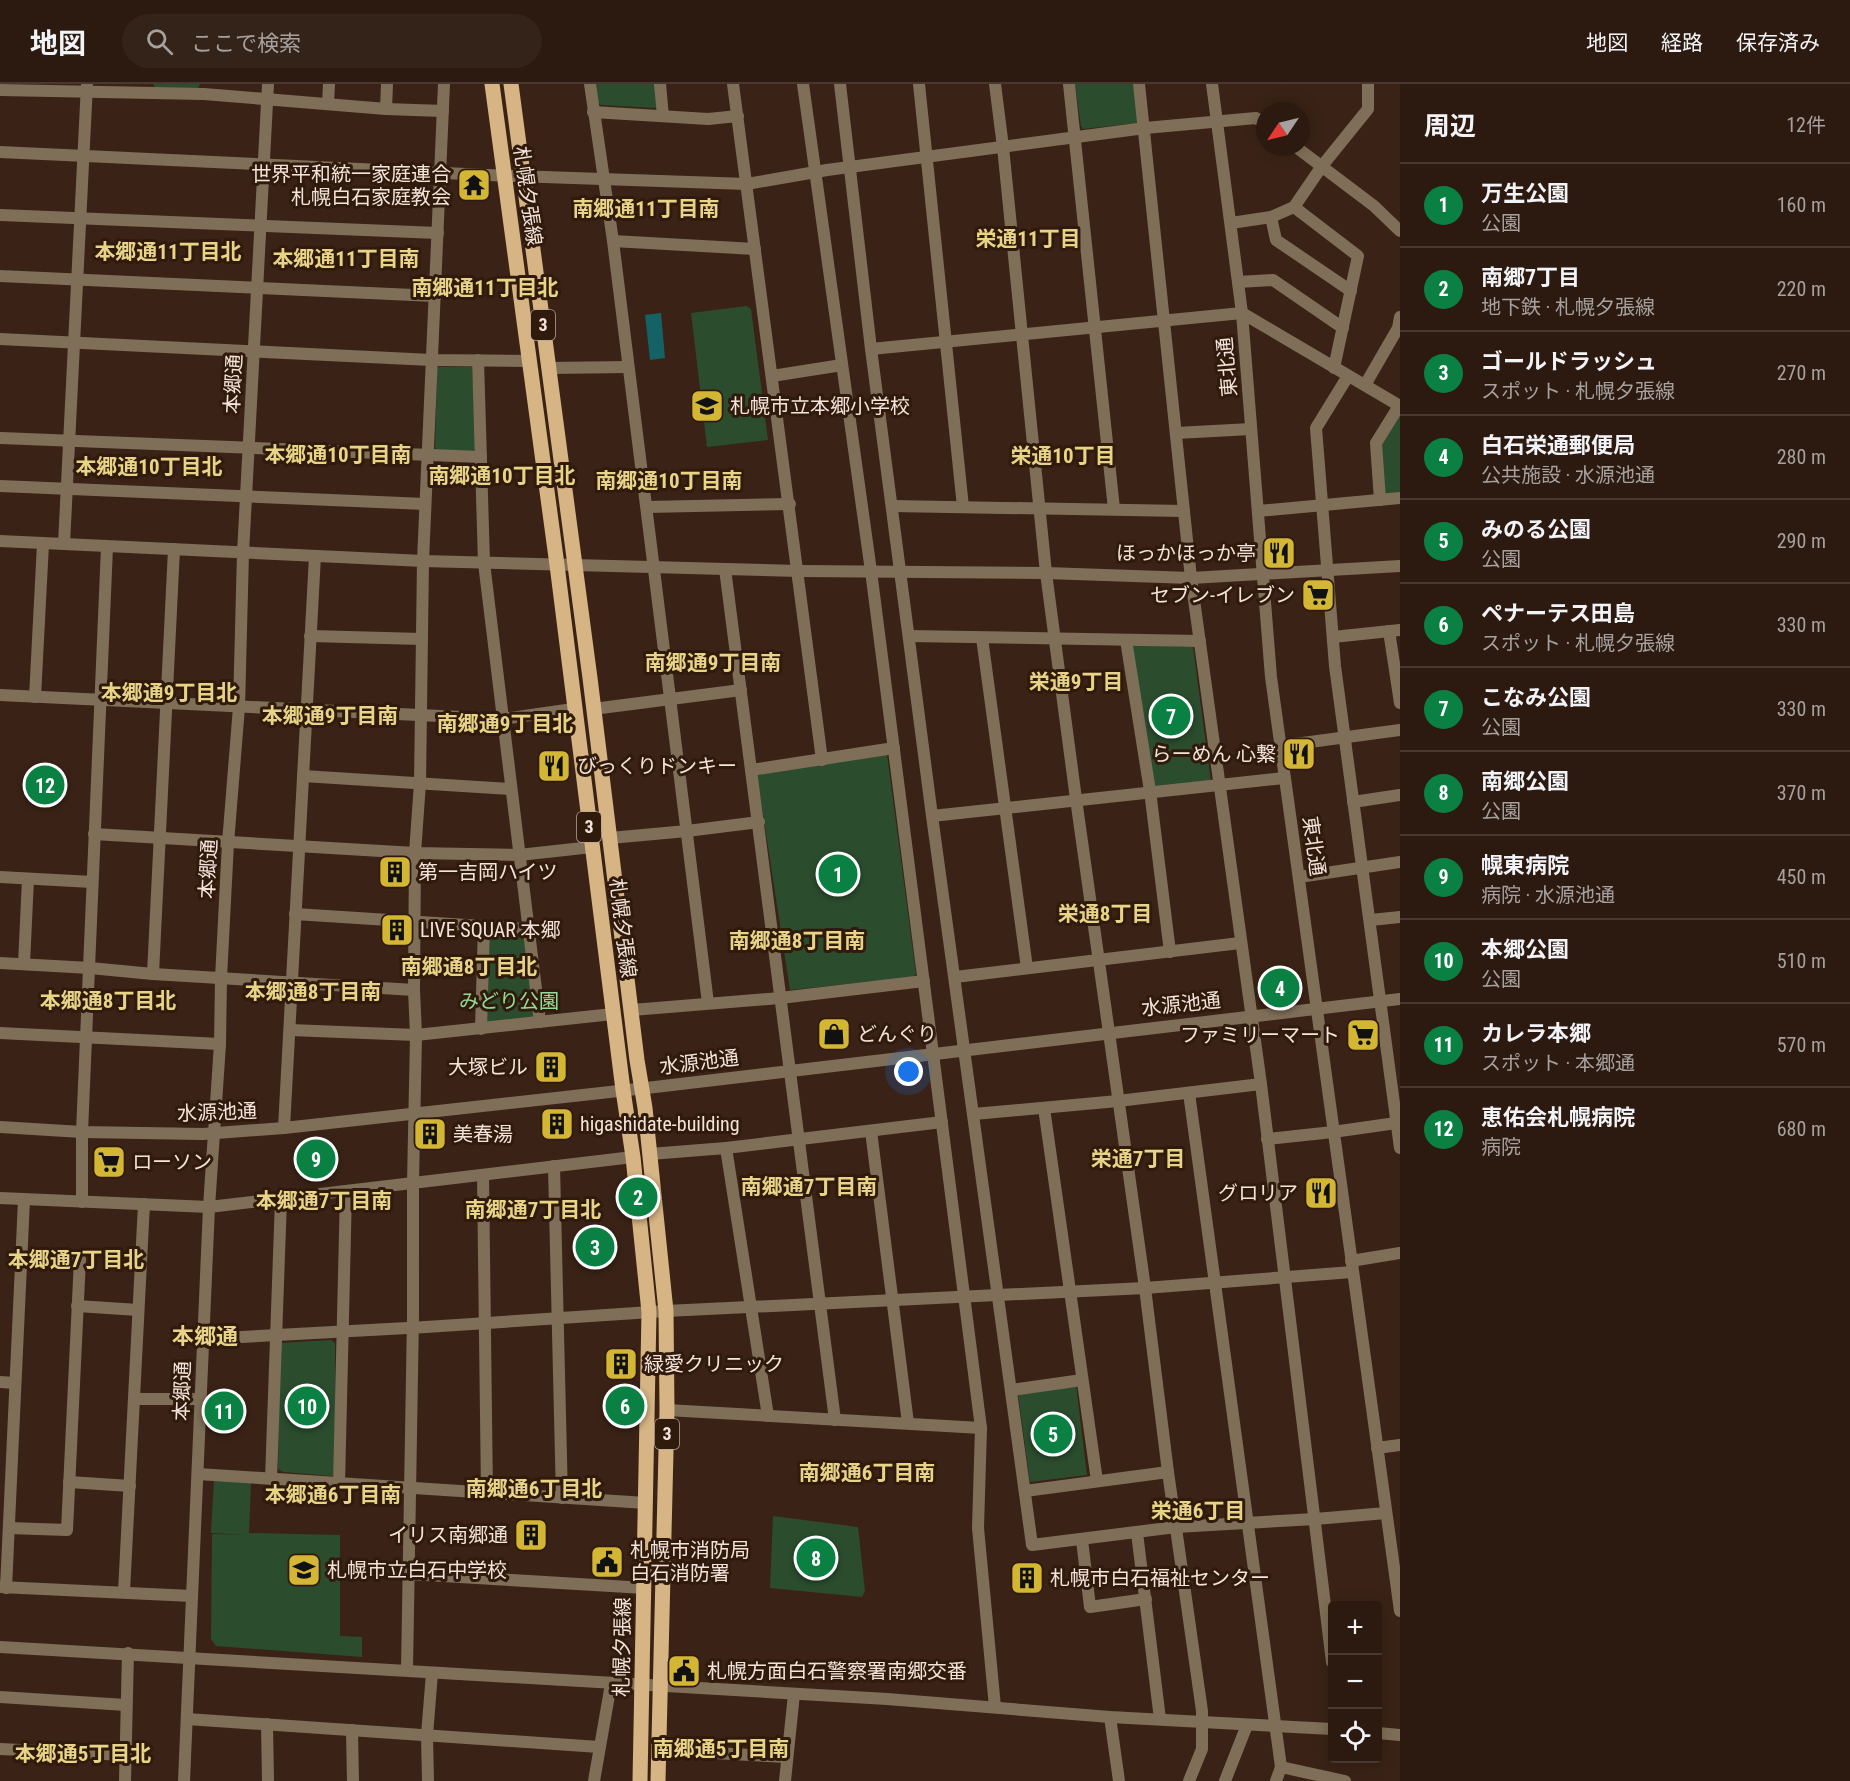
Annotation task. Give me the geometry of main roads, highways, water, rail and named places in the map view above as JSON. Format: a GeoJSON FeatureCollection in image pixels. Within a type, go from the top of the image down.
{"type":"FeatureCollection","features":[{"type":"Feature","properties":{"kind":"main road","name":"札幌夕張線"},"geometry":{"type":"LineString","coordinates":[[492,84],[633,1157],[649,1312],[640,1781]]}},
{"type":"Feature","properties":{"kind":"main road","name":"札幌夕張線"},"geometry":{"type":"LineString","coordinates":[[511,84],[632,1010],[666,1311],[667,1410],[658,1781]]}},
{"type":"Feature","properties":{"kind":"water"},"geometry":{"type":"Polygon","coordinates":[[[661,313],[665,358],[650,360],[645,315],[661,313]]]}},
{"type":"Feature","properties":{"kind":"place","name":"世界平和統一家庭連合 札幌白石家庭教会"},"geometry":{"type":"Point","coordinates":[474,185]}},
{"type":"Feature","properties":{"kind":"place","name":"札幌市立本郷小学校"},"geometry":{"type":"Point","coordinates":[707,406]}},
{"type":"Feature","properties":{"kind":"place","name":"ほっかほっか亭"},"geometry":{"type":"Point","coordinates":[1279,553]}},
{"type":"Feature","properties":{"kind":"place","name":"セブン-イレブン"},"geometry":{"type":"Point","coordinates":[1318,595]}},
{"type":"Feature","properties":{"kind":"place","name":"こなみ公園"},"geometry":{"type":"Point","coordinates":[1171,716]}},
{"type":"Feature","properties":{"kind":"place","name":"らーめん 心繋"},"geometry":{"type":"Point","coordinates":[1299,754]}},
{"type":"Feature","properties":{"kind":"place","name":"びっくりドンキー"},"geometry":{"type":"Point","coordinates":[554,766]}},
{"type":"Feature","properties":{"kind":"place","name":"恵佑会札幌病院"},"geometry":{"type":"Point","coordinates":[45,785]}},
{"type":"Feature","properties":{"kind":"place","name":"第一吉岡ハイツ"},"geometry":{"type":"Point","coordinates":[395,872]}},
{"type":"Feature","properties":{"kind":"place","name":"万生公園"},"geometry":{"type":"Point","coordinates":[838,874]}},
{"type":"Feature","properties":{"kind":"place","name":"LIVE SQUAR 本郷"},"geometry":{"type":"Point","coordinates":[397,930]}},
{"type":"Feature","properties":{"kind":"place","name":"白石栄通郵便局"},"geometry":{"type":"Point","coordinates":[1280,988]}},
{"type":"Feature","properties":{"kind":"place","name":"どんぐり"},"geometry":{"type":"Point","coordinates":[834,1034]}},
{"type":"Feature","properties":{"kind":"place","name":"ファミリーマート"},"geometry":{"type":"Point","coordinates":[1363,1035]}},
{"type":"Feature","properties":{"kind":"place","name":"大塚ビル"},"geometry":{"type":"Point","coordinates":[551,1067]}},
{"type":"Feature","properties":{"kind":"place","name":"higashidate-building"},"geometry":{"type":"Point","coordinates":[557,1124]}},
{"type":"Feature","properties":{"kind":"place","name":"美春湯"},"geometry":{"type":"Point","coordinates":[430,1134]}},
{"type":"Feature","properties":{"kind":"place","name":"幌東病院"},"geometry":{"type":"Point","coordinates":[316,1159]}},
{"type":"Feature","properties":{"kind":"place","name":"ローソン"},"geometry":{"type":"Point","coordinates":[109,1162]}},
{"type":"Feature","properties":{"kind":"place","name":"グロリア"},"geometry":{"type":"Point","coordinates":[1321,1193]}},
{"type":"Feature","properties":{"kind":"place","name":"南郷7丁目"},"geometry":{"type":"Point","coordinates":[638,1197]}},
{"type":"Feature","properties":{"kind":"place","name":"ゴールドラッシュ"},"geometry":{"type":"Point","coordinates":[595,1247]}},
{"type":"Feature","properties":{"kind":"place","name":"緑愛クリニック"},"geometry":{"type":"Point","coordinates":[621,1364]}},
{"type":"Feature","properties":{"kind":"place","name":"本郷公園"},"geometry":{"type":"Point","coordinates":[307,1406]}},
{"type":"Feature","properties":{"kind":"place","name":"ペナーテス田島"},"geometry":{"type":"Point","coordinates":[625,1406]}},
{"type":"Feature","properties":{"kind":"place","name":"カレラ本郷"},"geometry":{"type":"Point","coordinates":[224,1411]}},
{"type":"Feature","properties":{"kind":"place","name":"みのる公園"},"geometry":{"type":"Point","coordinates":[1053,1434]}},
{"type":"Feature","properties":{"kind":"place","name":"イリス南郷通"},"geometry":{"type":"Point","coordinates":[531,1535]}},
{"type":"Feature","properties":{"kind":"place","name":"南郷公園"},"geometry":{"type":"Point","coordinates":[816,1558]}},
{"type":"Feature","properties":{"kind":"place","name":"札幌市消防局 白石消防署"},"geometry":{"type":"Point","coordinates":[607,1562]}},
{"type":"Feature","properties":{"kind":"place","name":"札幌市立白石中学校"},"geometry":{"type":"Point","coordinates":[304,1570]}},
{"type":"Feature","properties":{"kind":"place","name":"札幌市白石福祉センター"},"geometry":{"type":"Point","coordinates":[1027,1578]}},
{"type":"Feature","properties":{"kind":"place","name":"札幌方面白石警察署南郷交番"},"geometry":{"type":"Point","coordinates":[684,1671]}},
{"type":"Feature","properties":{"kind":"district","name":"南郷通11丁目南"},"geometry":{"type":"Point","coordinates":[646,209]}},
{"type":"Feature","properties":{"kind":"district","name":"栄通11丁目"},"geometry":{"type":"Point","coordinates":[1028,239]}},
{"type":"Feature","properties":{"kind":"district","name":"本郷通11丁目北"},"geometry":{"type":"Point","coordinates":[168,252]}},
{"type":"Feature","properties":{"kind":"district","name":"本郷通11丁目南"},"geometry":{"type":"Point","coordinates":[346,259]}},
{"type":"Feature","properties":{"kind":"district","name":"南郷通11丁目北"},"geometry":{"type":"Point","coordinates":[485,288]}},
{"type":"Feature","properties":{"kind":"district","name":"本郷通10丁目南"},"geometry":{"type":"Point","coordinates":[338,455]}},
{"type":"Feature","properties":{"kind":"district","name":"栄通10丁目"},"geometry":{"type":"Point","coordinates":[1063,456]}},
{"type":"Feature","properties":{"kind":"district","name":"本郷通10丁目北"},"geometry":{"type":"Point","coordinates":[149,467]}},
{"type":"Feature","properties":{"kind":"district","name":"南郷通10丁目北"},"geometry":{"type":"Point","coordinates":[502,476]}},
{"type":"Feature","properties":{"kind":"district","name":"南郷通10丁目南"},"geometry":{"type":"Point","coordinates":[669,481]}},
{"type":"Feature","properties":{"kind":"district","name":"南郷通9丁目南"},"geometry":{"type":"Point","coordinates":[713,663]}},
{"type":"Feature","properties":{"kind":"district","name":"栄通9丁目"},"geometry":{"type":"Point","coordinates":[1076,682]}},
{"type":"Feature","properties":{"kind":"district","name":"本郷通9丁目北"},"geometry":{"type":"Point","coordinates":[169,693]}},
{"type":"Feature","properties":{"kind":"district","name":"本郷通9丁目南"},"geometry":{"type":"Point","coordinates":[330,716]}},
{"type":"Feature","properties":{"kind":"district","name":"南郷通9丁目北"},"geometry":{"type":"Point","coordinates":[505,724]}},
{"type":"Feature","properties":{"kind":"district","name":"栄通8丁目"},"geometry":{"type":"Point","coordinates":[1105,914]}},
{"type":"Feature","properties":{"kind":"district","name":"南郷通8丁目南"},"geometry":{"type":"Point","coordinates":[797,941]}},
{"type":"Feature","properties":{"kind":"district","name":"南郷通8丁目北"},"geometry":{"type":"Point","coordinates":[469,967]}},
{"type":"Feature","properties":{"kind":"district","name":"本郷通8丁目南"},"geometry":{"type":"Point","coordinates":[313,992]}},
{"type":"Feature","properties":{"kind":"district","name":"本郷通8丁目北"},"geometry":{"type":"Point","coordinates":[108,1001]}},
{"type":"Feature","properties":{"kind":"district","name":"栄通7丁目"},"geometry":{"type":"Point","coordinates":[1138,1159]}},
{"type":"Feature","properties":{"kind":"district","name":"南郷通7丁目南"},"geometry":{"type":"Point","coordinates":[809,1187]}},
{"type":"Feature","properties":{"kind":"district","name":"本郷通7丁目南"},"geometry":{"type":"Point","coordinates":[324,1201]}},
{"type":"Feature","properties":{"kind":"district","name":"南郷通7丁目北"},"geometry":{"type":"Point","coordinates":[533,1210]}},
{"type":"Feature","properties":{"kind":"district","name":"本郷通7丁目北"},"geometry":{"type":"Point","coordinates":[76,1260]}},
{"type":"Feature","properties":{"kind":"district","name":"本郷通"},"geometry":{"type":"Point","coordinates":[205,1336]}},
{"type":"Feature","properties":{"kind":"district","name":"南郷通6丁目南"},"geometry":{"type":"Point","coordinates":[867,1473]}},
{"type":"Feature","properties":{"kind":"district","name":"南郷通6丁目北"},"geometry":{"type":"Point","coordinates":[534,1489]}},
{"type":"Feature","properties":{"kind":"district","name":"本郷通6丁目南"},"geometry":{"type":"Point","coordinates":[333,1495]}},
{"type":"Feature","properties":{"kind":"district","name":"栄通6丁目"},"geometry":{"type":"Point","coordinates":[1198,1511]}},
{"type":"Feature","properties":{"kind":"district","name":"南郷通5丁目南"},"geometry":{"type":"Point","coordinates":[721,1749]}},
{"type":"Feature","properties":{"kind":"district","name":"本郷通5丁目北"},"geometry":{"type":"Point","coordinates":[83,1754]}},
{"type":"Feature","properties":{"kind":"park label","name":"みどり公園"},"geometry":{"type":"Point","coordinates":[509,1001]}}]}
